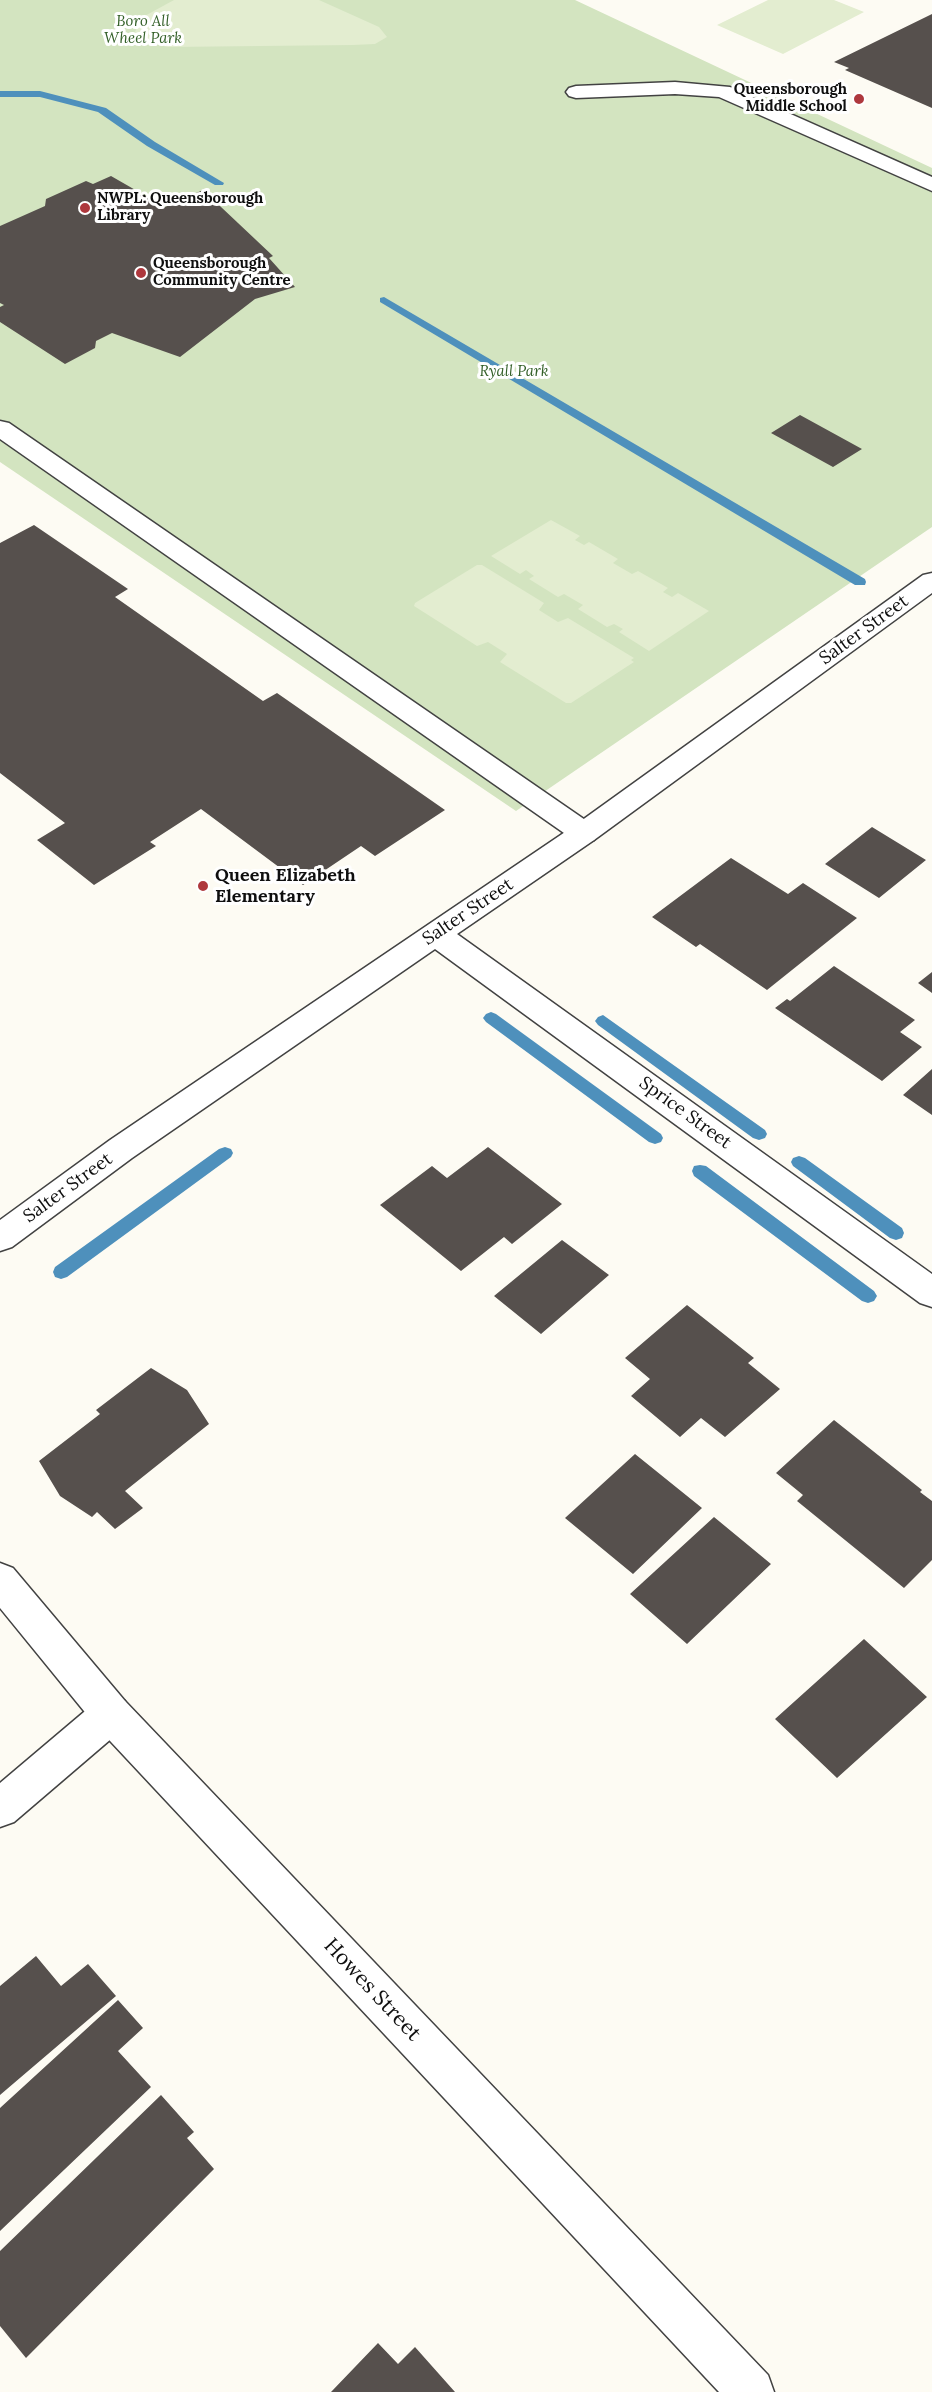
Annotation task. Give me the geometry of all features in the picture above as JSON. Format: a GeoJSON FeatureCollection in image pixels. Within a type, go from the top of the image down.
{"type":"FeatureCollection","features":[{"type":"Feature","properties":{"kind":"street"},"geometry":{"type":"LineString","coordinates":[[576,92],[675,88],[723,91],[932,185]]}},
{"type":"Feature","properties":{"kind":"street"},"geometry":{"type":"LineString","coordinates":[[0,428],[584,833]]}},
{"type":"Feature","properties":{"kind":"street","name":"Salter Street"},"geometry":{"type":"LineString","coordinates":[[0,1238],[131,1142],[343,995],[584,833],[932,582]]}},
{"type":"Feature","properties":{"kind":"street","name":"Sprice Street"},"geometry":{"type":"LineString","coordinates":[[436,934],[932,1293]]}},
{"type":"Feature","properties":{"kind":"street","name":"Howes Street"},"geometry":{"type":"LineString","coordinates":[[0,1580],[111,1714],[752,2392]]}},
{"type":"Feature","properties":{"kind":"street"},"geometry":{"type":"LineString","coordinates":[[0,1808],[111,1714]]}},
{"type":"Feature","properties":{"kind":"green space","name":"Ryall Park"},"geometry":{"type":"Polygon","coordinates":[[[0,0],[575,0],[932,168],[932,527],[516,811],[0,462],[0,0]]]}},
{"type":"Feature","properties":{"kind":"green space","name":"Boro All Wheel Park"},"geometry":{"type":"Polygon","coordinates":[[[174,0],[319,0],[379,27],[387,37],[375,44],[352,45],[168,47],[146,42],[135,32],[141,18],[174,0]]]}},
{"type":"Feature","properties":{"kind":"green space"},"geometry":{"type":"Polygon","coordinates":[[[768,0],[834,0],[864,12],[783,54],[717,25],[768,0]]]}},
{"type":"Feature","properties":{"kind":"green space"},"geometry":{"type":"Polygon","coordinates":[[[551,520],[580,536],[575,540],[584,545],[589,542],[618,559],[613,563],[632,574],[638,571],[668,588],[663,592],[672,597],[678,593],[709,611],[649,651],[619,632],[623,629],[614,624],[607,627],[578,609],[583,605],[564,594],[558,597],[529,579],[534,576],[526,570],[520,574],[491,556],[551,520]]]}},
{"type":"Feature","properties":{"kind":"green space"},"geometry":{"type":"Polygon","coordinates":[[[477,565],[482,565],[544,603],[539,610],[558,622],[568,618],[634,658],[631,660],[634,662],[571,703],[566,703],[500,662],[507,654],[488,642],[477,646],[414,606],[415,603],[477,565]]]}},
{"type":"Feature","properties":{"kind":"building"},"geometry":{"type":"Polygon","coordinates":[[[932,14],[932,108],[845,70],[849,68],[834,62],[932,14]]]}},
{"type":"Feature","properties":{"kind":"building","name":"Queensborough Community Centre"},"geometry":{"type":"Polygon","coordinates":[[[111,176],[165,207],[203,190],[273,256],[269,258],[295,287],[255,299],[180,357],[112,333],[96,341],[95,348],[65,364],[0,322],[0,307],[4,305],[0,303],[0,226],[45,206],[46,199],[86,181],[93,184],[111,176]]]}},
{"type":"Feature","properties":{"kind":"building"},"geometry":{"type":"Polygon","coordinates":[[[800,415],[862,449],[833,467],[771,433],[800,415]]]}},
{"type":"Feature","properties":{"kind":"building"},"geometry":{"type":"Polygon","coordinates":[[[34,525],[128,589],[115,597],[263,701],[277,693],[445,810],[375,856],[361,846],[303,885],[201,809],[150,842],[156,846],[94,885],[37,840],[65,823],[0,773],[0,543],[34,525]]]}},
{"type":"Feature","properties":{"kind":"building"},"geometry":{"type":"Polygon","coordinates":[[[872,827],[926,860],[879,898],[825,864],[872,827]]]}},
{"type":"Feature","properties":{"kind":"building"},"geometry":{"type":"Polygon","coordinates":[[[731,858],[788,894],[803,883],[857,918],[767,990],[700,944],[696,947],[652,917],[731,858]]]}},
{"type":"Feature","properties":{"kind":"building"},"geometry":{"type":"Polygon","coordinates":[[[834,966],[915,1020],[900,1032],[922,1047],[882,1081],[775,1008],[787,999],[790,1001],[834,966]]]}},
{"type":"Feature","properties":{"kind":"building"},"geometry":{"type":"Polygon","coordinates":[[[932,972],[932,993],[918,983],[932,972]]]}},
{"type":"Feature","properties":{"kind":"building"},"geometry":{"type":"Polygon","coordinates":[[[932,1069],[932,1115],[903,1095],[932,1069]]]}},
{"type":"Feature","properties":{"kind":"building"},"geometry":{"type":"Polygon","coordinates":[[[488,1147],[562,1204],[512,1244],[504,1237],[461,1271],[380,1205],[432,1166],[447,1178],[488,1147]]]}},
{"type":"Feature","properties":{"kind":"building"},"geometry":{"type":"Polygon","coordinates":[[[562,1240],[609,1275],[541,1334],[494,1296],[562,1240]]]}},
{"type":"Feature","properties":{"kind":"building"},"geometry":{"type":"Polygon","coordinates":[[[687,1305],[754,1358],[748,1363],[780,1389],[725,1437],[701,1418],[680,1437],[631,1396],[650,1379],[625,1358],[687,1305]]]}},
{"type":"Feature","properties":{"kind":"building"},"geometry":{"type":"Polygon","coordinates":[[[151,1368],[187,1390],[209,1424],[125,1491],[143,1508],[115,1529],[97,1512],[92,1517],[60,1496],[39,1461],[100,1414],[96,1410],[151,1368]]]}},
{"type":"Feature","properties":{"kind":"building"},"geometry":{"type":"Polygon","coordinates":[[[834,1420],[922,1490],[920,1492],[932,1501],[932,1560],[904,1588],[797,1501],[803,1495],[776,1473],[834,1420]]]}},
{"type":"Feature","properties":{"kind":"building"},"geometry":{"type":"Polygon","coordinates":[[[635,1454],[702,1508],[633,1574],[565,1518],[635,1454]]]}},
{"type":"Feature","properties":{"kind":"building"},"geometry":{"type":"Polygon","coordinates":[[[714,1517],[771,1564],[687,1644],[630,1594],[714,1517]]]}},
{"type":"Feature","properties":{"kind":"building"},"geometry":{"type":"Polygon","coordinates":[[[864,1639],[927,1697],[837,1778],[775,1719],[864,1639]]]}},
{"type":"Feature","properties":{"kind":"building"},"geometry":{"type":"Polygon","coordinates":[[[36,1956],[61,1986],[88,1964],[116,1996],[0,2095],[0,1986],[36,1956]]]}},
{"type":"Feature","properties":{"kind":"building"},"geometry":{"type":"Polygon","coordinates":[[[118,2000],[143,2028],[118,2051],[151,2087],[0,2231],[0,2108],[118,2000]]]}},
{"type":"Feature","properties":{"kind":"building"},"geometry":{"type":"Polygon","coordinates":[[[161,2095],[194,2132],[187,2138],[214,2169],[26,2358],[0,2326],[0,2251],[161,2095]]]}},
{"type":"Feature","properties":{"kind":"building"},"geometry":{"type":"Polygon","coordinates":[[[378,2343],[398,2364],[415,2347],[455,2392],[331,2392],[378,2343]]]}},
{"type":"Feature","properties":{"kind":"waterway"},"geometry":{"type":"LineString","coordinates":[[0,94],[40,94],[102,110],[151,144],[219,183]]}},
{"type":"Feature","properties":{"kind":"waterway"},"geometry":{"type":"LineString","coordinates":[[384,300],[860,582]]}},
{"type":"Feature","properties":{"kind":"waterway"},"geometry":{"type":"LineString","coordinates":[[491,1018],[655,1138]]}},
{"type":"Feature","properties":{"kind":"waterway"},"geometry":{"type":"LineString","coordinates":[[603,1021],[759,1134]]}},
{"type":"Feature","properties":{"kind":"waterway"},"geometry":{"type":"LineString","coordinates":[[61,1272],[225,1153]]}},
{"type":"Feature","properties":{"kind":"waterway"},"geometry":{"type":"LineString","coordinates":[[799,1162],[896,1233]]}},
{"type":"Feature","properties":{"kind":"waterway"},"geometry":{"type":"LineString","coordinates":[[700,1171],[868,1296]]}},
{"type":"Feature","properties":{"kind":"place","name":"Queensborough Middle School"},"geometry":{"type":"Point","coordinates":[859,99]}},
{"type":"Feature","properties":{"kind":"place","name":"NWPL: Queensborough Library"},"geometry":{"type":"Point","coordinates":[85,208]}},
{"type":"Feature","properties":{"kind":"place","name":"Queensborough Community Centre"},"geometry":{"type":"Point","coordinates":[141,273]}},
{"type":"Feature","properties":{"kind":"place","name":"Queen Elizabeth Elementary"},"geometry":{"type":"Point","coordinates":[203,886]}}]}
